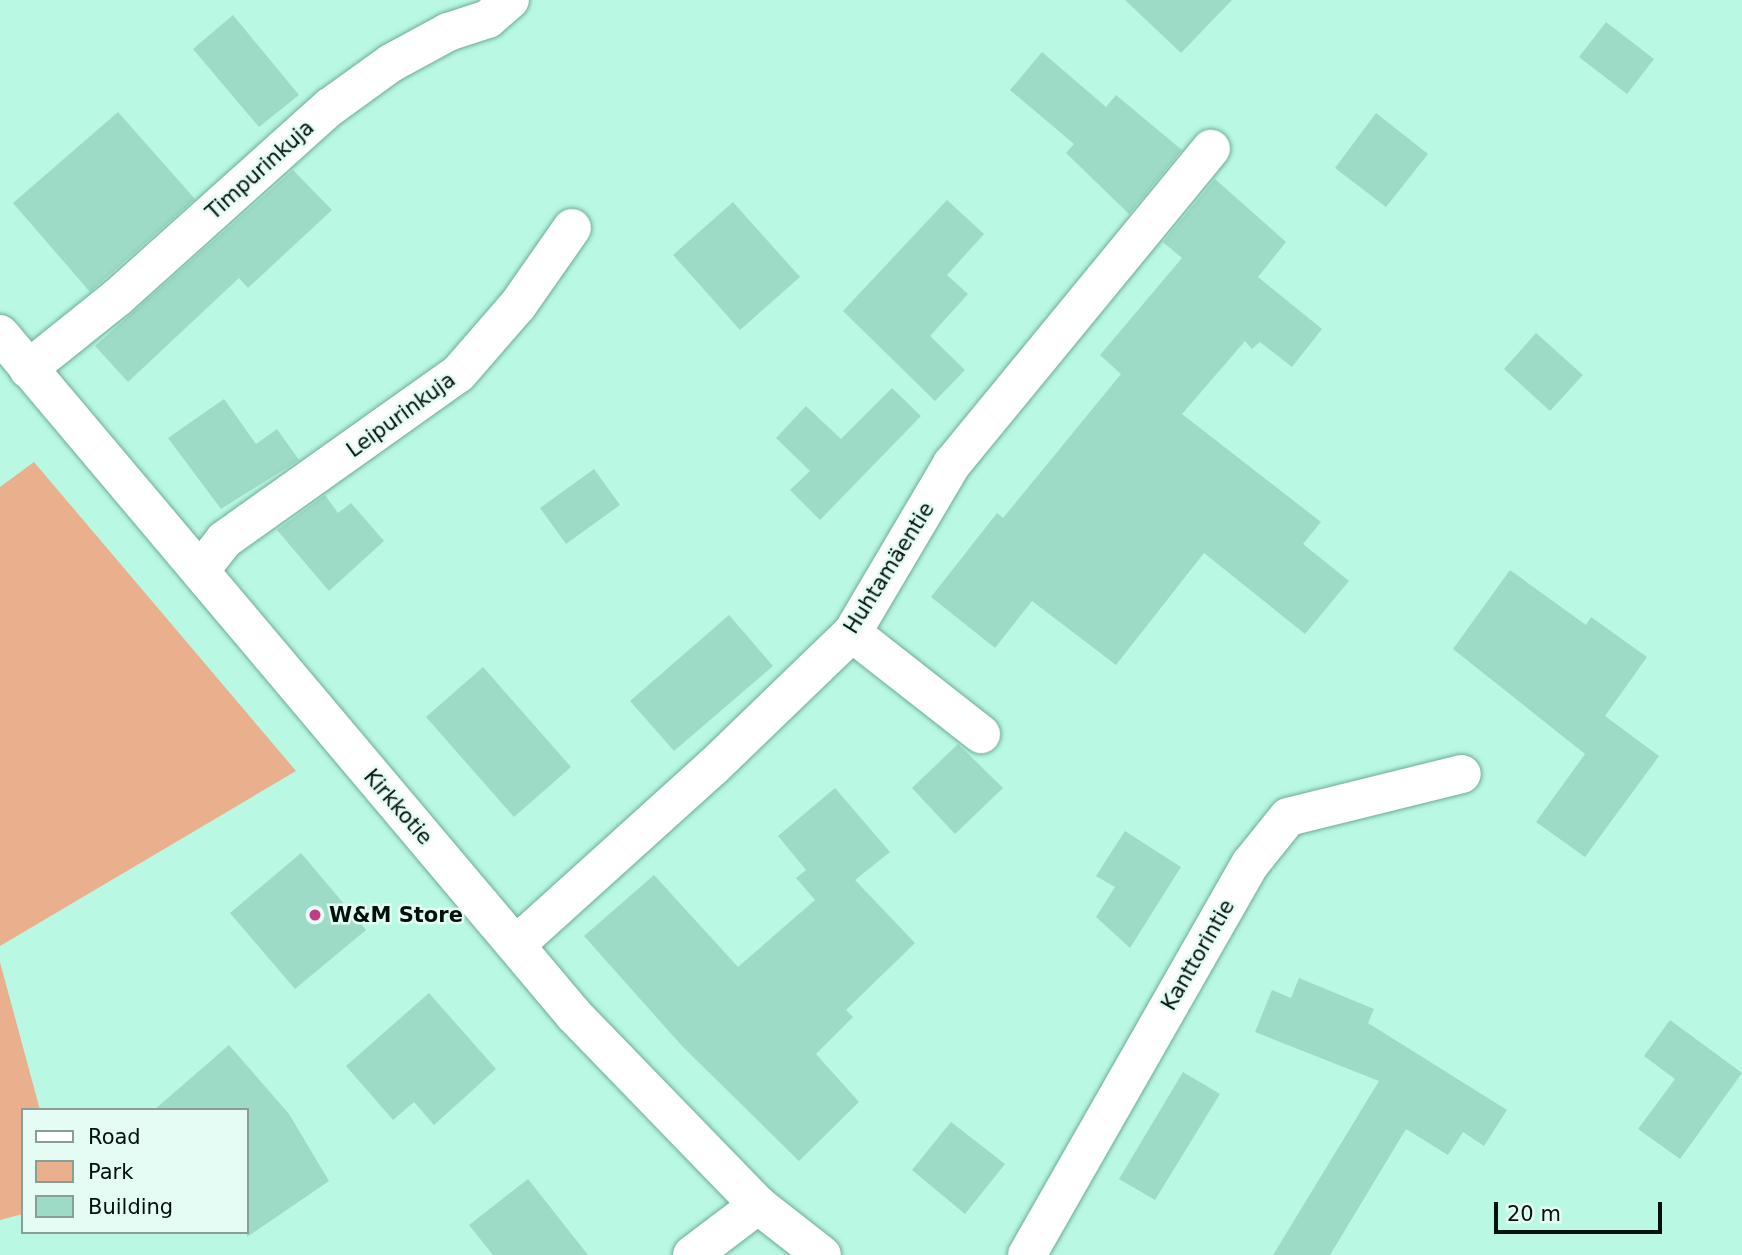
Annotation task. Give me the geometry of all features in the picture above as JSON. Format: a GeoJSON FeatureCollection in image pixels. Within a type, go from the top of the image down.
{"type":"FeatureCollection","features":[{"type":"Feature","properties":{"kind":"street","name":"Timpurinkuja"},"geometry":{"type":"LineString","coordinates":[[28,369],[118,297],[330,107],[390,63],[448,32],[488,19],[510,0]]}},
{"type":"Feature","properties":{"kind":"street","name":"Huhtamäentie"},"geometry":{"type":"LineString","coordinates":[[518,943],[713,767],[852,633],[952,464],[1212,149]]}},
{"type":"Feature","properties":{"kind":"street","name":"Leipurinkuja"},"geometry":{"type":"LineString","coordinates":[[200,571],[224,540],[458,374],[518,305],[572,228]]}},
{"type":"Feature","properties":{"kind":"street","name":"Kirkkotie"},"geometry":{"type":"LineString","coordinates":[[0,334],[518,943],[574,1015],[758,1205],[822,1255]]}},
{"type":"Feature","properties":{"kind":"street"},"geometry":{"type":"LineString","coordinates":[[852,633],[981,734]]}},
{"type":"Feature","properties":{"kind":"street","name":"Kanttorintie"},"geometry":{"type":"LineString","coordinates":[[1027,1255],[1251,863],[1288,817],[1462,774]]}},
{"type":"Feature","properties":{"kind":"street"},"geometry":{"type":"LineString","coordinates":[[692,1255],[758,1205]]}},
{"type":"Feature","properties":{"kind":"green space"},"geometry":{"type":"Polygon","coordinates":[[[34,462],[296,771],[0,946],[0,487],[34,462]]]}},
{"type":"Feature","properties":{"kind":"green space"},"geometry":{"type":"Polygon","coordinates":[[[0,962],[39,1108],[21,1108],[21,1215],[0,1220],[0,962]]]}},
{"type":"Feature","properties":{"kind":"building"},"geometry":{"type":"Polygon","coordinates":[[[1125,0],[1232,0],[1181,53],[1125,0]]]}},
{"type":"Feature","properties":{"kind":"building"},"geometry":{"type":"Polygon","coordinates":[[[233,15],[299,95],[259,127],[193,49],[233,15]]]}},
{"type":"Feature","properties":{"kind":"building"},"geometry":{"type":"Polygon","coordinates":[[[1606,22],[1654,59],[1627,94],[1579,57],[1606,22]]]}},
{"type":"Feature","properties":{"kind":"building"},"geometry":{"type":"Polygon","coordinates":[[[1042,52],[1106,107],[1116,95],[1182,150],[1129,214],[1066,153],[1074,144],[1010,90],[1042,52]]]}},
{"type":"Feature","properties":{"kind":"building"},"geometry":{"type":"Polygon","coordinates":[[[118,112],[195,199],[90,292],[13,203],[118,112]]]}},
{"type":"Feature","properties":{"kind":"building"},"geometry":{"type":"Polygon","coordinates":[[[1376,113],[1428,154],[1386,207],[1335,168],[1376,113]]]}},
{"type":"Feature","properties":{"kind":"building"},"geometry":{"type":"Polygon","coordinates":[[[293,170],[332,210],[248,288],[239,278],[128,382],[95,346],[293,170]]]}},
{"type":"Feature","properties":{"kind":"building"},"geometry":{"type":"Polygon","coordinates":[[[1215,179],[1286,242],[1258,277],[1322,329],[1292,367],[1260,342],[1252,349],[1245,341],[1182,414],[1321,522],[1303,544],[1349,581],[1305,634],[1204,553],[1116,665],[1032,601],[995,648],[931,597],[997,513],[1003,518],[1121,374],[1100,355],[1182,258],[1163,242],[1215,179]]]}},
{"type":"Feature","properties":{"kind":"building"},"geometry":{"type":"Polygon","coordinates":[[[947,200],[984,234],[947,275],[968,294],[930,336],[965,370],[935,401],[843,311],[947,200]]]}},
{"type":"Feature","properties":{"kind":"building"},"geometry":{"type":"Polygon","coordinates":[[[733,202],[800,277],[740,330],[673,255],[733,202]]]}},
{"type":"Feature","properties":{"kind":"building"},"geometry":{"type":"Polygon","coordinates":[[[1536,333],[1583,375],[1550,411],[1504,369],[1536,333]]]}},
{"type":"Feature","properties":{"kind":"building"},"geometry":{"type":"Polygon","coordinates":[[[892,388],[921,416],[820,520],[790,490],[810,471],[776,438],[806,406],[841,439],[892,388]]]}},
{"type":"Feature","properties":{"kind":"building"},"geometry":{"type":"Polygon","coordinates":[[[224,399],[256,444],[277,429],[299,460],[221,509],[168,438],[224,399]]]}},
{"type":"Feature","properties":{"kind":"building"},"geometry":{"type":"Polygon","coordinates":[[[594,469],[620,505],[566,544],[540,508],[594,469]]]}},
{"type":"Feature","properties":{"kind":"building"},"geometry":{"type":"Polygon","coordinates":[[[325,495],[338,513],[351,503],[384,541],[329,591],[277,530],[325,495]]]}},
{"type":"Feature","properties":{"kind":"building"},"geometry":{"type":"Polygon","coordinates":[[[1510,570],[1586,625],[1591,617],[1647,657],[1605,716],[1659,756],[1585,857],[1536,822],[1585,754],[1453,649],[1510,570]]]}},
{"type":"Feature","properties":{"kind":"building"},"geometry":{"type":"Polygon","coordinates":[[[729,615],[773,666],[674,751],[630,701],[729,615]]]}},
{"type":"Feature","properties":{"kind":"building"},"geometry":{"type":"Polygon","coordinates":[[[483,667],[571,767],[514,817],[426,717],[483,667]]]}},
{"type":"Feature","properties":{"kind":"building"},"geometry":{"type":"Polygon","coordinates":[[[958,744],[1003,788],[955,834],[912,788],[958,744]]]}},
{"type":"Feature","properties":{"kind":"building"},"geometry":{"type":"Polygon","coordinates":[[[835,788],[890,852],[855,880],[915,943],[846,1010],[853,1017],[816,1054],[859,1102],[799,1161],[682,1046],[584,936],[654,875],[738,967],[815,900],[796,878],[806,870],[778,836],[835,788]]]}},
{"type":"Feature","properties":{"kind":"building"},"geometry":{"type":"Polygon","coordinates":[[[1125,831],[1181,867],[1130,948],[1096,917],[1115,887],[1096,876],[1125,831]]]}},
{"type":"Feature","properties":{"kind":"building"},"geometry":{"type":"Polygon","coordinates":[[[301,853],[366,930],[295,989],[230,913],[301,853]]]}},
{"type":"Feature","properties":{"kind":"building"},"geometry":{"type":"Polygon","coordinates":[[[1299,978],[1374,1009],[1368,1023],[1507,1110],[1484,1146],[1463,1132],[1448,1155],[1406,1129],[1330,1255],[1273,1255],[1379,1081],[1255,1032],[1272,990],[1291,998],[1299,978]]]}},
{"type":"Feature","properties":{"kind":"building"},"geometry":{"type":"Polygon","coordinates":[[[429,993],[496,1069],[434,1125],[414,1102],[393,1120],[346,1066],[429,993]]]}},
{"type":"Feature","properties":{"kind":"building"},"geometry":{"type":"Polygon","coordinates":[[[1670,1020],[1742,1073],[1680,1159],[1638,1129],[1675,1079],[1644,1056],[1670,1020]]]}},
{"type":"Feature","properties":{"kind":"building"},"geometry":{"type":"Polygon","coordinates":[[[229,1045],[289,1114],[329,1181],[247,1237],[248,1108],[156,1108],[229,1045]]]}},
{"type":"Feature","properties":{"kind":"building"},"geometry":{"type":"Polygon","coordinates":[[[1183,1072],[1220,1094],[1155,1200],[1119,1179],[1183,1072]]]}},
{"type":"Feature","properties":{"kind":"building"},"geometry":{"type":"Polygon","coordinates":[[[951,1122],[1005,1164],[965,1214],[912,1170],[951,1122]]]}},
{"type":"Feature","properties":{"kind":"building"},"geometry":{"type":"Polygon","coordinates":[[[528,1179],[588,1255],[493,1255],[469,1225],[528,1179]]]}},
{"type":"Feature","properties":{"kind":"place","name":"W&M Store"},"geometry":{"type":"Point","coordinates":[315,915]}}]}
